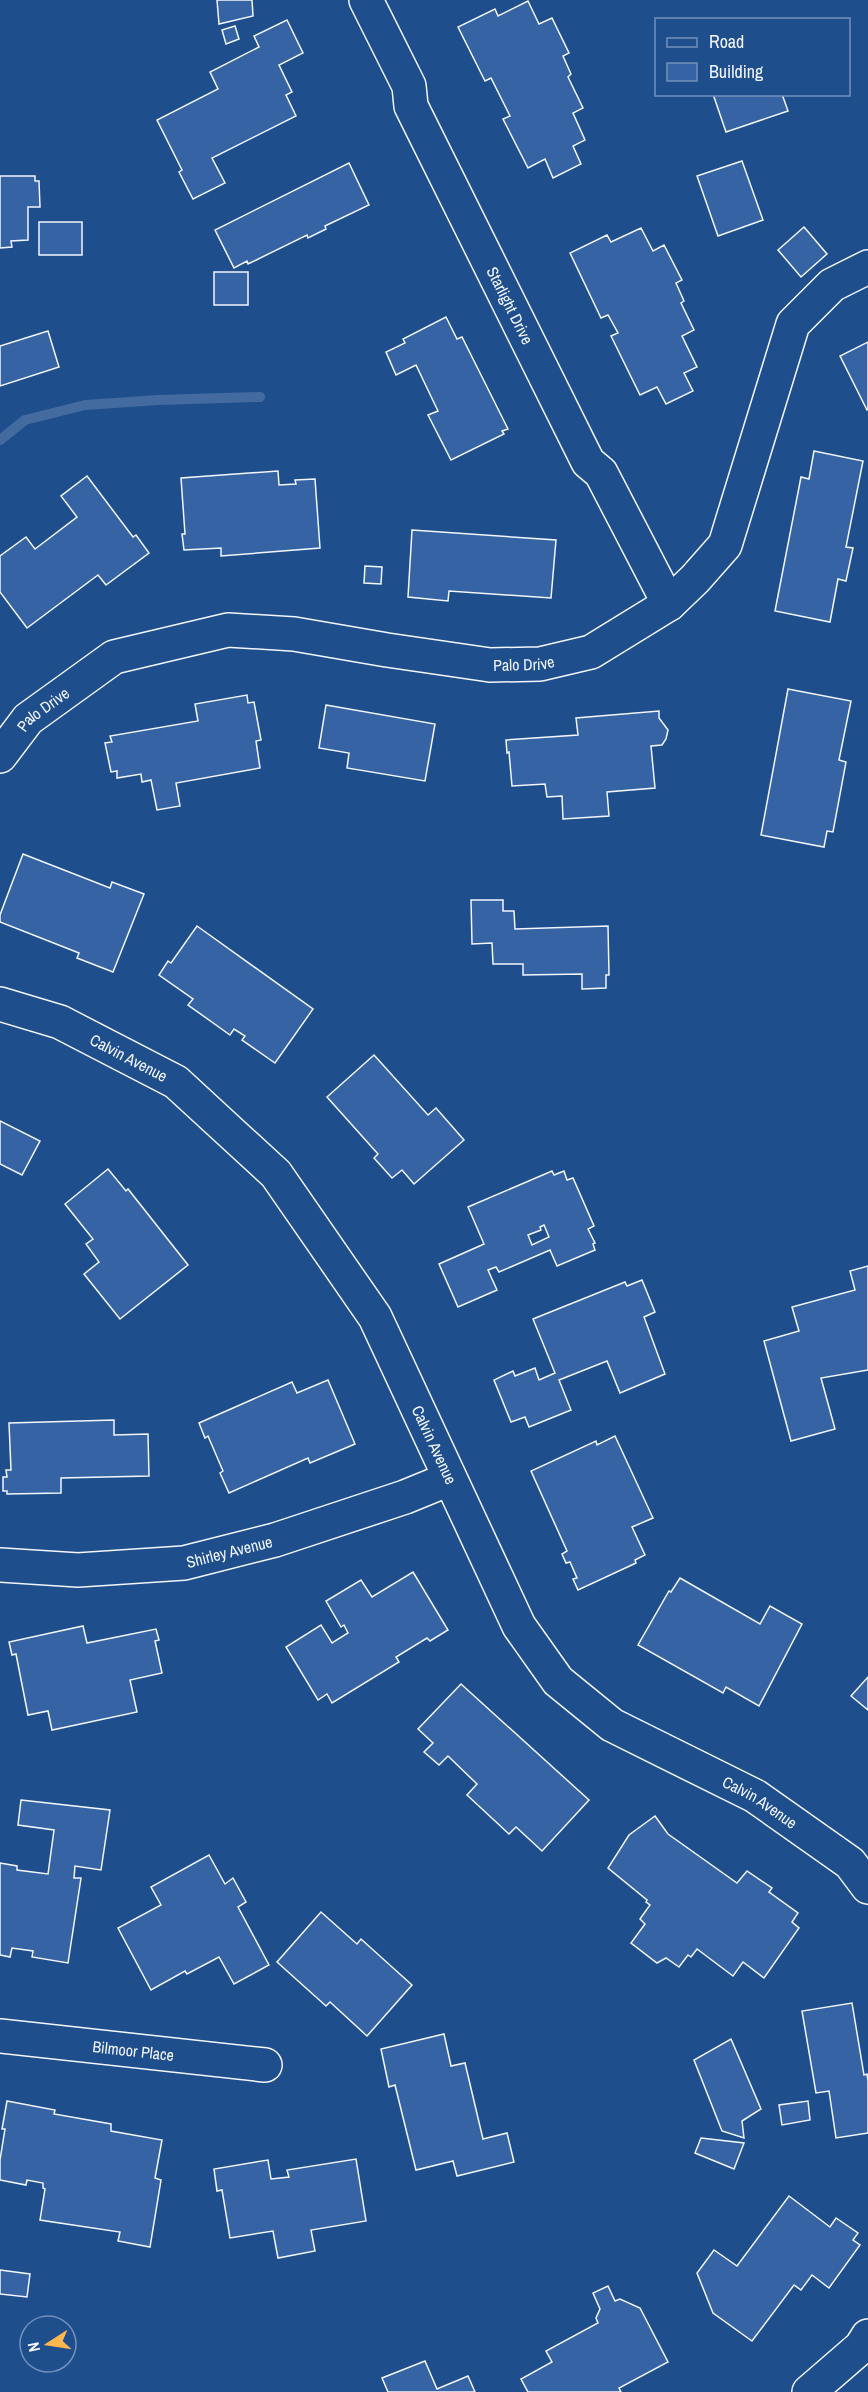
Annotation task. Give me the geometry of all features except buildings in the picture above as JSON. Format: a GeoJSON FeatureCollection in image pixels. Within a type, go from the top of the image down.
{"type":"FeatureCollection","features":[{"type":"Feature","properties":{"kind":"street","name":"Starlight Drive"},"geometry":{"type":"LineString","coordinates":[[366,0],[409,87],[411,106],[588,462],[601,472],[669,604]]}},
{"type":"Feature","properties":{"kind":"street","name":"Palo Drive"},"geometry":{"type":"LineString","coordinates":[[0,756],[28,719],[114,657],[228,630],[294,634],[352,645],[490,664],[540,664],[591,652],[669,604],[725,545],[793,324],[832,285],[868,267]]}},
{"type":"Feature","properties":{"kind":"street","name":"Calvin Avenue"},"geometry":{"type":"LineString","coordinates":[[0,1004],[60,1022],[176,1082],[276,1174],[375,1317],[519,1626],[558,1681],[612,1725],[755,1796],[850,1863],[868,1887]]}},
{"type":"Feature","properties":{"kind":"street","name":"Shirley Avenue"},"geometry":{"type":"LineString","coordinates":[[0,1565],[78,1570],[184,1563],[275,1540],[405,1497],[449,1479]]}},
{"type":"Feature","properties":{"kind":"street","name":"Bilmoor Place"},"geometry":{"type":"LineString","coordinates":[[0,2036],[265,2065]]}},
{"type":"Feature","properties":{"kind":"street"},"geometry":{"type":"LineString","coordinates":[[809,2392],[861,2347],[868,2336]]}},
{"type":"Feature","properties":{"kind":"waterway"},"geometry":{"type":"LineString","coordinates":[[0,440],[25,420],[85,405],[260,397]]}}]}
